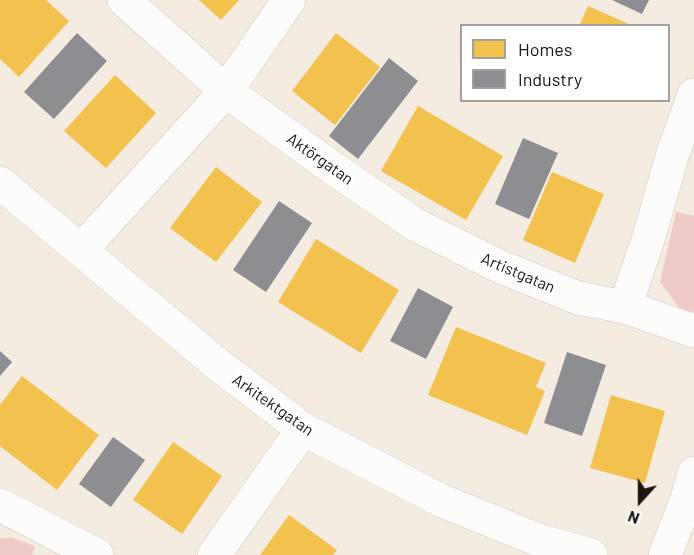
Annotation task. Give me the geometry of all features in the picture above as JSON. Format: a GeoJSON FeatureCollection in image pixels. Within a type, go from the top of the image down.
{"type":"FeatureCollection","features":[{"type":"Feature","properties":{"kind":"street","name":"Aktörgatan"},"geometry":{"type":"LineString","coordinates":[[124,0],[226,91],[416,225]]}},
{"type":"Feature","properties":{"kind":"street"},"geometry":{"type":"LineString","coordinates":[[81,250],[226,91],[289,0]]}},
{"type":"Feature","properties":{"kind":"street"},"geometry":{"type":"LineString","coordinates":[[625,307],[648,240],[673,153],[694,96]]}},
{"type":"Feature","properties":{"kind":"street","name":"Arkitektgatan"},"geometry":{"type":"LineString","coordinates":[[0,183],[221,367],[303,429],[440,500],[541,542],[591,555]]}},
{"type":"Feature","properties":{"kind":"street","name":"Artistgatan"},"geometry":{"type":"LineString","coordinates":[[416,225],[501,267],[578,298],[625,307],[694,331]]}},
{"type":"Feature","properties":{"kind":"street"},"geometry":{"type":"LineString","coordinates":[[214,555],[303,429]]}},
{"type":"Feature","properties":{"kind":"street"},"geometry":{"type":"LineString","coordinates":[[665,555],[687,499],[694,473]]}},
{"type":"Feature","properties":{"kind":"street"},"geometry":{"type":"LineString","coordinates":[[0,505],[97,555]]}},
{"type":"Feature","properties":{"kind":"shaded area"},"geometry":{"type":"Polygon","coordinates":[[[676,212],[694,216],[694,312],[680,309],[660,282],[676,212]]]}},
{"type":"Feature","properties":{"kind":"shaded area"},"geometry":{"type":"Polygon","coordinates":[[[0,538],[13,538],[35,546],[32,555],[0,555],[0,538]]]}},
{"type":"Feature","properties":{"kind":"building: Homes"},"geometry":{"type":"Polygon","coordinates":[[[0,0],[46,0],[69,21],[19,77],[0,59],[0,0]]]}},
{"type":"Feature","properties":{"kind":"building: Homes"},"geometry":{"type":"Polygon","coordinates":[[[199,0],[239,0],[221,20],[199,0]]]}},
{"type":"Feature","properties":{"kind":"building: Homes"},"geometry":{"type":"Polygon","coordinates":[[[588,6],[628,24],[580,24],[588,6]]]}},
{"type":"Feature","properties":{"kind":"building: Homes"},"geometry":{"type":"Polygon","coordinates":[[[336,33],[380,67],[335,125],[292,91],[336,33]]]}},
{"type":"Feature","properties":{"kind":"building: Homes"},"geometry":{"type":"Polygon","coordinates":[[[115,75],[156,113],[106,168],[64,131],[115,75]]]}},
{"type":"Feature","properties":{"kind":"building: Homes"},"geometry":{"type":"Polygon","coordinates":[[[418,106],[503,156],[466,220],[381,171],[418,106]]]}},
{"type":"Feature","properties":{"kind":"building: Homes"},"geometry":{"type":"Polygon","coordinates":[[[216,167],[262,202],[216,262],[170,228],[216,167]]]}},
{"type":"Feature","properties":{"kind":"building: Homes"},"geometry":{"type":"Polygon","coordinates":[[[552,172],[604,194],[575,263],[523,240],[552,172]]]}},
{"type":"Feature","properties":{"kind":"building: Homes"},"geometry":{"type":"Polygon","coordinates":[[[316,239],[399,290],[361,353],[278,302],[316,239]]]}},
{"type":"Feature","properties":{"kind":"building: Homes"},"geometry":{"type":"Polygon","coordinates":[[[456,327],[546,363],[536,387],[545,391],[527,435],[428,395],[456,327]]]}},
{"type":"Feature","properties":{"kind":"building: Homes"},"geometry":{"type":"Polygon","coordinates":[[[22,376],[99,435],[57,490],[0,446],[0,405],[22,376]]]}},
{"type":"Feature","properties":{"kind":"building: Homes"},"geometry":{"type":"Polygon","coordinates":[[[611,395],[665,411],[645,483],[590,468],[611,395]]]}},
{"type":"Feature","properties":{"kind":"building: Homes"},"geometry":{"type":"Polygon","coordinates":[[[173,442],[222,476],[182,534],[133,500],[173,442]]]}},
{"type":"Feature","properties":{"kind":"building: Homes"},"geometry":{"type":"Polygon","coordinates":[[[289,515],[337,550],[333,555],[260,555],[289,515]]]}},
{"type":"Feature","properties":{"kind":"building: Industry"},"geometry":{"type":"Polygon","coordinates":[[[612,0],[649,0],[642,14],[612,0]]]}},
{"type":"Feature","properties":{"kind":"building: Industry"},"geometry":{"type":"Polygon","coordinates":[[[77,33],[107,61],[54,119],[24,92],[77,33]]]}},
{"type":"Feature","properties":{"kind":"building: Industry"},"geometry":{"type":"Polygon","coordinates":[[[389,58],[418,81],[358,159],[329,136],[389,58]]]}},
{"type":"Feature","properties":{"kind":"building: Industry"},"geometry":{"type":"Polygon","coordinates":[[[523,138],[558,153],[529,219],[495,204],[523,138]]]}},
{"type":"Feature","properties":{"kind":"building: Industry"},"geometry":{"type":"Polygon","coordinates":[[[279,201],[312,223],[266,292],[233,270],[279,201]]]}},
{"type":"Feature","properties":{"kind":"building: Industry"},"geometry":{"type":"Polygon","coordinates":[[[418,288],[453,307],[426,359],[390,341],[418,288]]]}},
{"type":"Feature","properties":{"kind":"building: Industry"},"geometry":{"type":"Polygon","coordinates":[[[0,351],[12,362],[0,376],[0,351]]]}},
{"type":"Feature","properties":{"kind":"building: Industry"},"geometry":{"type":"Polygon","coordinates":[[[567,352],[606,365],[582,436],[544,423],[567,352]]]}},
{"type":"Feature","properties":{"kind":"building: Industry"},"geometry":{"type":"Polygon","coordinates":[[[113,437],[145,460],[111,507],[79,484],[113,437]]]}}]}
